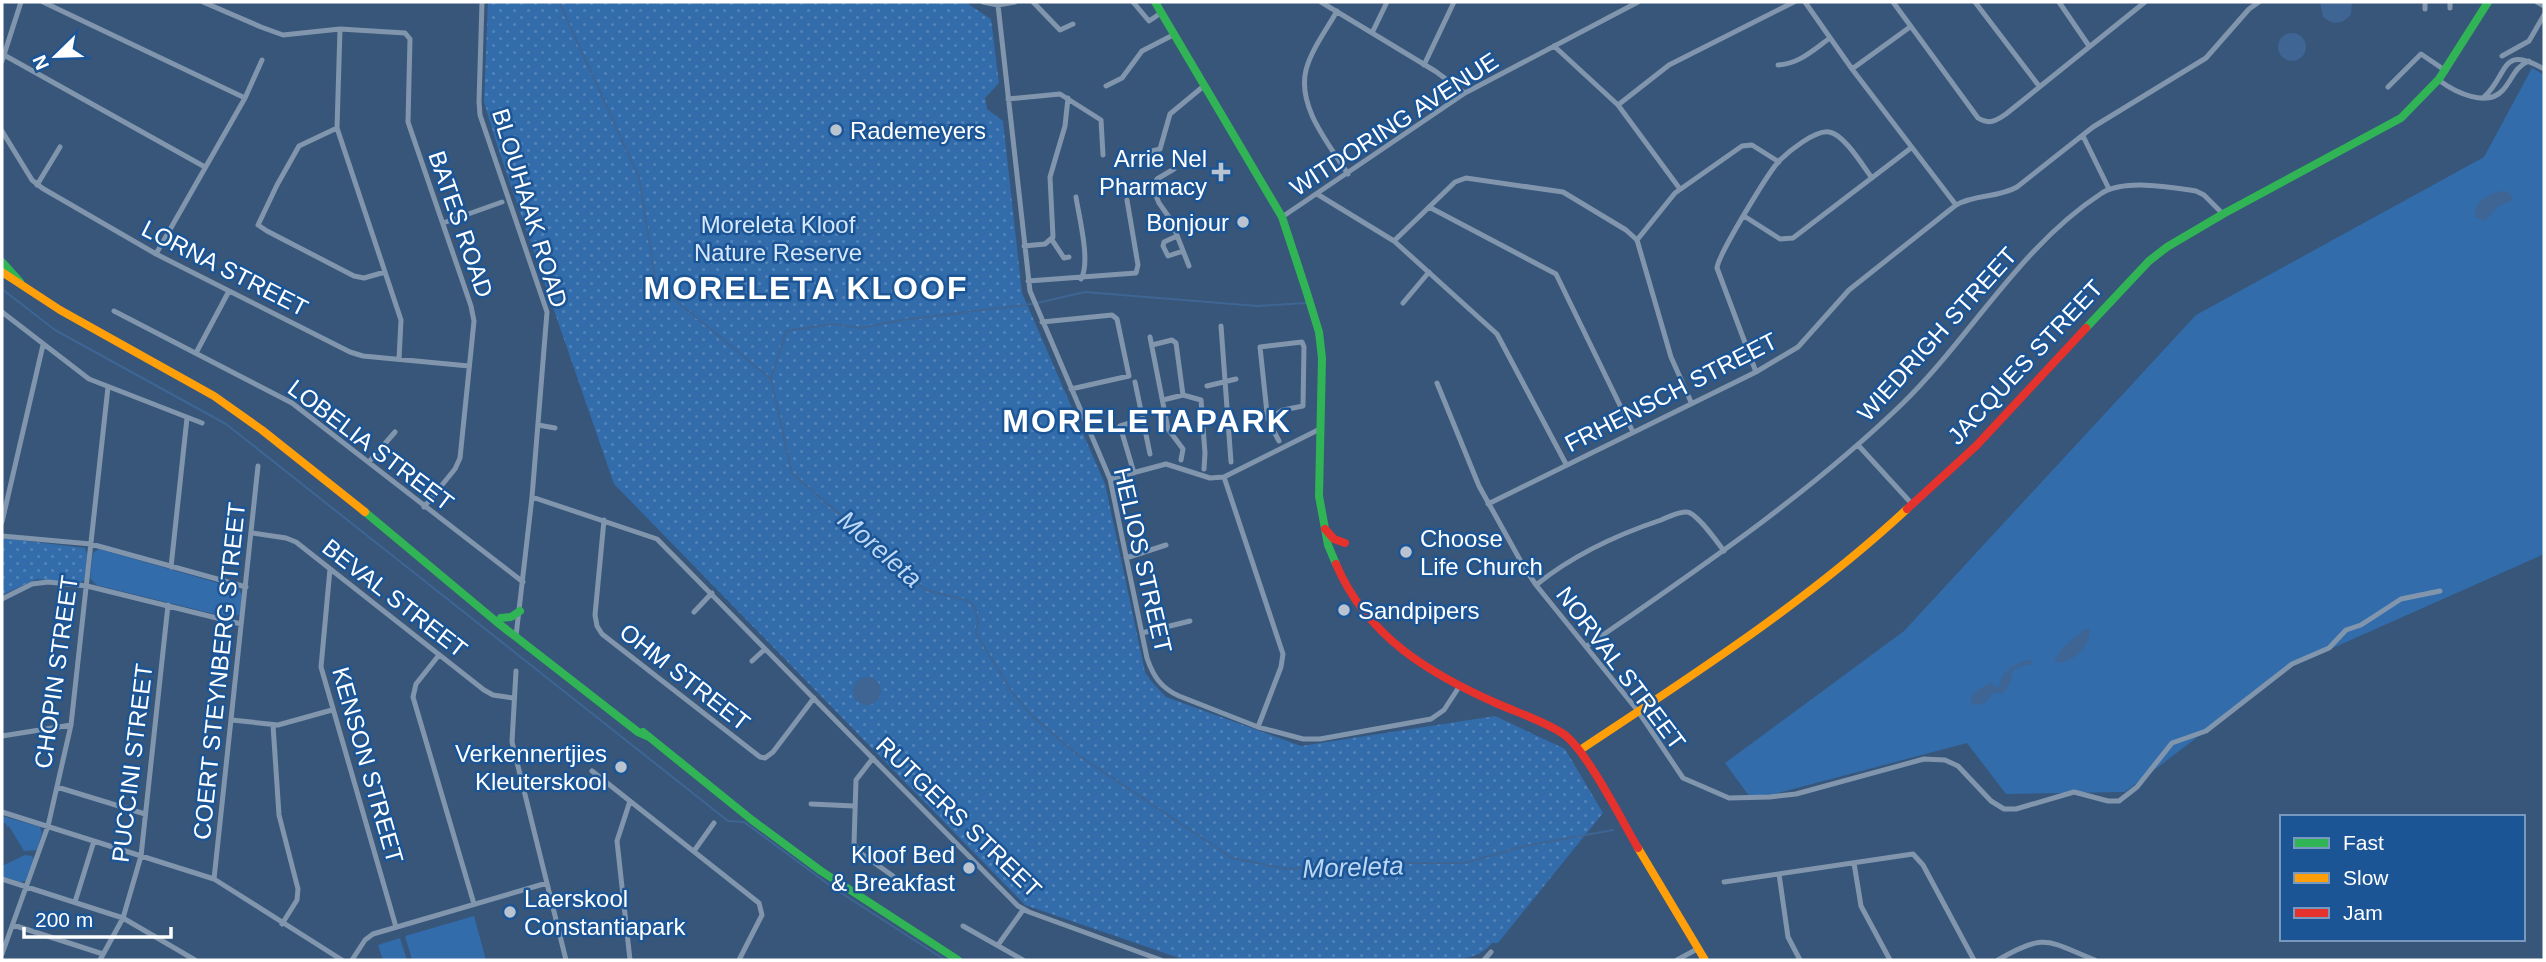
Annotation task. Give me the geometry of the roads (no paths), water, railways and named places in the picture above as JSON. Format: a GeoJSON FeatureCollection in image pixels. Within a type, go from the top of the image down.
{"type":"FeatureCollection","features":[{"type":"Feature","properties":{"kind":"street"},"geometry":{"type":"LineString","coordinates":[[21,2],[3,58],[205,167]]}},
{"type":"Feature","properties":{"kind":"street"},"geometry":{"type":"LineString","coordinates":[[43,2],[245,98]]}},
{"type":"Feature","properties":{"kind":"street"},"geometry":{"type":"LineString","coordinates":[[204,2],[283,35],[340,29],[337,128],[401,320],[399,359]]}},
{"type":"Feature","properties":{"kind":"street","name":"BLOUHAAK ROAD"},"geometry":{"type":"LineString","coordinates":[[482,2],[480,115],[547,312],[532,497],[517,634]]}},
{"type":"Feature","properties":{"kind":"street"},"geometry":{"type":"LineString","coordinates":[[983,2],[998,5],[1015,2]]}},
{"type":"Feature","properties":{"kind":"street"},"geometry":{"type":"LineString","coordinates":[[1033,2],[1060,30],[1073,24]]}},
{"type":"Feature","properties":{"kind":"street"},"geometry":{"type":"LineString","coordinates":[[1133,2],[1149,21],[1161,13]]}},
{"type":"Feature","properties":{"kind":"street"},"geometry":{"type":"LineString","coordinates":[[1155,2],[1282,217],[1319,332],[1322,358],[1319,496],[1323,527],[1334,561],[1358,603],[1396,646],[1423,666],[1458,687],[1556,729],[1572,740],[1706,960]]}},
{"type":"Feature","properties":{"kind":"street"},"geometry":{"type":"LineString","coordinates":[[1321,2],[1465,93]]}},
{"type":"Feature","properties":{"kind":"street"},"geometry":{"type":"LineString","coordinates":[[1372,33],[1387,2]]}},
{"type":"Feature","properties":{"kind":"street"},"geometry":{"type":"LineString","coordinates":[[1424,65],[1454,2]]}},
{"type":"Feature","properties":{"kind":"street","name":"WITDORING AVENUE"},"geometry":{"type":"LineString","coordinates":[[1282,217],[1465,93],[1638,2]]}},
{"type":"Feature","properties":{"kind":"street"},"geometry":{"type":"LineString","coordinates":[[1618,105],[1669,65],[1794,2]]}},
{"type":"Feature","properties":{"kind":"street"},"geometry":{"type":"LineString","coordinates":[[1805,2],[1852,69],[1956,205]]}},
{"type":"Feature","properties":{"kind":"street"},"geometry":{"type":"LineString","coordinates":[[1893,2],[1979,118],[1993,122],[2146,2]]}},
{"type":"Feature","properties":{"kind":"street"},"geometry":{"type":"LineString","coordinates":[[1975,2],[2039,86]]}},
{"type":"Feature","properties":{"kind":"street"},"geometry":{"type":"LineString","coordinates":[[2059,2],[2089,46]]}},
{"type":"Feature","properties":{"kind":"street"},"geometry":{"type":"LineString","coordinates":[[2244,2],[2249,9]]}},
{"type":"Feature","properties":{"kind":"street","name":"FRHENSCH STREET"},"geometry":{"type":"LineString","coordinates":[[1488,504],[1756,372],[1798,346],[1849,290],[1956,205],[2006,193],[2017,187],[2106,118],[2206,58],[2249,9],[2259,2]]}},
{"type":"Feature","properties":{"kind":"street","name":"JACQUES STREET"},"geometry":{"type":"LineString","coordinates":[[1580,750],[1766,624],[1847,563],[1976,446],[2149,261],[2167,247],[2401,118],[2440,81],[2488,2]]}},
{"type":"Feature","properties":{"kind":"street"},"geometry":{"type":"LineString","coordinates":[[2537,2],[2544,6]]}},
{"type":"Feature","properties":{"kind":"street","name":"HELIOS STREET"},"geometry":{"type":"LineString","coordinates":[[998,5],[1028,281],[1042,322],[1110,479],[1151,670],[1166,689],[1258,727],[1292,737],[1320,739],[1423,722],[1444,710],[1458,687]]}},
{"type":"Feature","properties":{"kind":"street"},"geometry":{"type":"LineString","coordinates":[[1336,11],[1308,65],[1306,90],[1310,110],[1348,174]]}},
{"type":"Feature","properties":{"kind":"street"},"geometry":{"type":"LineString","coordinates":[[2502,56],[2529,41],[2544,15]]}},
{"type":"Feature","properties":{"kind":"street"},"geometry":{"type":"LineString","coordinates":[[1852,69],[1910,27]]}},
{"type":"Feature","properties":{"kind":"street","name":"BATES ROAD"},"geometry":{"type":"LineString","coordinates":[[340,29],[400,32],[408,35],[408,122],[473,313],[458,464],[424,507]]}},
{"type":"Feature","properties":{"kind":"street"},"geometry":{"type":"LineString","coordinates":[[1106,86],[1122,78],[1142,51],[1175,34]]}},
{"type":"Feature","properties":{"kind":"street"},"geometry":{"type":"LineString","coordinates":[[1778,65],[1800,60],[1830,38]]}},
{"type":"Feature","properties":{"kind":"street"},"geometry":{"type":"LineString","coordinates":[[1554,46],[1618,105],[1680,189]]}},
{"type":"Feature","properties":{"kind":"street"},"geometry":{"type":"LineString","coordinates":[[2388,87],[2421,54],[2446,71]]}},
{"type":"Feature","properties":{"kind":"street"},"geometry":{"type":"LineString","coordinates":[[2483,98],[2493,88],[2507,65],[2519,58],[2544,69]]}},
{"type":"Feature","properties":{"kind":"street"},"geometry":{"type":"LineString","coordinates":[[156,254],[245,98],[262,60]]}},
{"type":"Feature","properties":{"kind":"street"},"geometry":{"type":"LineString","coordinates":[[2440,81],[2454,90],[2483,98],[2497,96],[2517,67],[2529,61]]}},
{"type":"Feature","properties":{"kind":"street"},"geometry":{"type":"LineString","coordinates":[[1148,152],[1160,149],[1170,114],[1205,85]]}},
{"type":"Feature","properties":{"kind":"street"},"geometry":{"type":"LineString","coordinates":[[1008,99],[1056,94],[1068,98],[1101,120],[1103,155]]}},
{"type":"Feature","properties":{"kind":"street"},"geometry":{"type":"LineString","coordinates":[[1068,98],[1065,127],[1050,177],[1054,232],[1052,240],[1060,256],[1069,257]]}},
{"type":"Feature","properties":{"kind":"street"},"geometry":{"type":"LineString","coordinates":[[337,128],[299,146],[258,222],[259,227],[354,276],[364,278],[385,272]]}},
{"type":"Feature","properties":{"kind":"street","name":"LORNA STREET"},"geometry":{"type":"LineString","coordinates":[[2,131],[28,175],[37,185],[156,254],[350,352],[363,356],[469,366]]}},
{"type":"Feature","properties":{"kind":"street"},"geometry":{"type":"LineString","coordinates":[[1756,372],[1732,313],[1717,264],[1744,216],[1779,162],[1813,135],[1829,132],[1840,136],[1872,178]]}},
{"type":"Feature","properties":{"kind":"street"},"geometry":{"type":"LineString","coordinates":[[2083,136],[2109,189],[2136,186],[2196,191],[2204,195],[2223,214]]}},
{"type":"Feature","properties":{"kind":"street"},"geometry":{"type":"LineString","coordinates":[[1637,240],[1680,189],[1746,144],[1779,162]]}},
{"type":"Feature","properties":{"kind":"street"},"geometry":{"type":"LineString","coordinates":[[37,185],[60,147]]}},
{"type":"Feature","properties":{"kind":"street"},"geometry":{"type":"LineString","coordinates":[[1744,216],[1780,239],[1790,239],[1912,148]]}},
{"type":"Feature","properties":{"kind":"street"},"geometry":{"type":"LineString","coordinates":[[1174,169],[1157,180],[1154,191],[1158,203],[1171,220],[1189,266]]}},
{"type":"Feature","properties":{"kind":"street"},"geometry":{"type":"LineString","coordinates":[[1394,241],[1461,178],[1560,191],[1626,230],[1637,240],[1671,357],[1691,402]]}},
{"type":"Feature","properties":{"kind":"street","name":"WIEDRIGH STREET"},"geometry":{"type":"LineString","coordinates":[[1587,646],[1724,551],[1858,445],[1923,382],[2016,271],[2044,242],[2071,217],[2109,189]]}},
{"type":"Feature","properties":{"kind":"street"},"geometry":{"type":"LineString","coordinates":[[1317,194],[1394,241],[1500,338],[1566,464]]}},
{"type":"Feature","properties":{"kind":"street"},"geometry":{"type":"LineString","coordinates":[[1076,197],[1085,256],[1085,269],[1081,279]]}},
{"type":"Feature","properties":{"kind":"street"},"geometry":{"type":"LineString","coordinates":[[1028,281],[1132,275],[1138,271],[1127,200]]}},
{"type":"Feature","properties":{"kind":"street"},"geometry":{"type":"LineString","coordinates":[[443,223],[502,202]]}},
{"type":"Feature","properties":{"kind":"street"},"geometry":{"type":"LineString","coordinates":[[1429,207],[1556,274],[1633,432]]}},
{"type":"Feature","properties":{"kind":"street"},"geometry":{"type":"LineString","coordinates":[[1177,236],[1164,242],[1163,246],[1168,256],[1183,251]]}},
{"type":"Feature","properties":{"kind":"street"},"geometry":{"type":"LineString","coordinates":[[1024,246],[1045,244],[1052,240]]}},
{"type":"Feature","properties":{"kind":"street"},"geometry":{"type":"LineString","coordinates":[[2,262],[21,283]]}},
{"type":"Feature","properties":{"kind":"street"},"geometry":{"type":"LineString","coordinates":[[2,272],[60,310],[225,404],[262,430],[517,634],[821,871],[958,960]]}},
{"type":"Feature","properties":{"kind":"street"},"geometry":{"type":"LineString","coordinates":[[1404,303],[1429,272]]}},
{"type":"Feature","properties":{"kind":"street"},"geometry":{"type":"LineString","coordinates":[[196,353],[229,290]]}},
{"type":"Feature","properties":{"kind":"street","name":"LOBELIA STREET"},"geometry":{"type":"LineString","coordinates":[[114,311],[288,400],[523,582]]}},
{"type":"Feature","properties":{"kind":"street"},"geometry":{"type":"LineString","coordinates":[[2,312],[85,376],[202,423]]}},
{"type":"Feature","properties":{"kind":"street"},"geometry":{"type":"LineString","coordinates":[[1042,322],[1112,315],[1117,319],[1129,376],[1071,389]]}},
{"type":"Feature","properties":{"kind":"street"},"geometry":{"type":"LineString","coordinates":[[1221,326],[1231,462]]}},
{"type":"Feature","properties":{"kind":"street"},"geometry":{"type":"LineString","coordinates":[[1150,337],[1169,432],[1183,449],[1181,460]]}},
{"type":"Feature","properties":{"kind":"street"},"geometry":{"type":"LineString","coordinates":[[1152,345],[1172,340],[1176,343],[1182,395]]}},
{"type":"Feature","properties":{"kind":"street"},"geometry":{"type":"LineString","coordinates":[[1268,419],[1283,410],[1303,406],[1302,341],[1260,346],[1268,419],[1279,441]]}},
{"type":"Feature","properties":{"kind":"street"},"geometry":{"type":"LineString","coordinates":[[2,522],[43,345]]}},
{"type":"Feature","properties":{"kind":"street"},"geometry":{"type":"LineString","coordinates":[[1208,386],[1236,379]]}},
{"type":"Feature","properties":{"kind":"street"},"geometry":{"type":"LineString","coordinates":[[1135,382],[1150,454]]}},
{"type":"Feature","properties":{"kind":"street","name":"NORVAL STREET"},"geometry":{"type":"LineString","coordinates":[[1437,383],[1488,504],[1536,585],[1638,711],[1680,775],[1729,798],[1797,794],[1936,758],[1964,769],[1991,801],[2004,809],[2016,809],[2074,792],[2108,801],[2119,801],[2137,787],[2172,743],[2206,731],[2292,664],[2329,648],[2346,630],[2361,625],[2401,599],[2440,591]]}},
{"type":"Feature","properties":{"kind":"street","name":"CHOPIN STREET"},"geometry":{"type":"LineString","coordinates":[[2,954],[48,826],[71,725],[108,387]]}},
{"type":"Feature","properties":{"kind":"street"},"geometry":{"type":"LineString","coordinates":[[1163,400],[1182,395],[1201,400],[1204,469]]}},
{"type":"Feature","properties":{"kind":"street"},"geometry":{"type":"LineString","coordinates":[[171,566],[187,418]]}},
{"type":"Feature","properties":{"kind":"street"},"geometry":{"type":"LineString","coordinates":[[1134,473],[1120,426],[1143,418]]}},
{"type":"Feature","properties":{"kind":"street"},"geometry":{"type":"LineString","coordinates":[[538,425],[555,428]]}},
{"type":"Feature","properties":{"kind":"street"},"geometry":{"type":"LineString","coordinates":[[1110,479],[1171,464],[1209,478],[1224,477],[1320,429]]}},
{"type":"Feature","properties":{"kind":"street"},"geometry":{"type":"LineString","coordinates":[[369,462],[395,432]]}},
{"type":"Feature","properties":{"kind":"street"},"geometry":{"type":"LineString","coordinates":[[1858,445],[1912,504]]}},
{"type":"Feature","properties":{"kind":"street","name":"COERT STEYNBERG STREET"},"geometry":{"type":"LineString","coordinates":[[214,879],[258,466]]}},
{"type":"Feature","properties":{"kind":"street"},"geometry":{"type":"LineString","coordinates":[[1224,477],[1283,654],[1281,667],[1258,727]]}},
{"type":"Feature","properties":{"kind":"street","name":"RUTGERS STREET"},"geometry":{"type":"LineString","coordinates":[[532,497],[657,539],[1023,910],[1161,960]]}},
{"type":"Feature","properties":{"kind":"street"},"geometry":{"type":"LineString","coordinates":[[1536,585],[1557,569],[1601,544],[1682,512],[1694,515],[1724,551]]}},
{"type":"Feature","properties":{"kind":"street","name":"OHM STREET"},"geometry":{"type":"LineString","coordinates":[[604,520],[595,615],[602,634],[754,755],[765,758],[773,752],[814,698]]}},
{"type":"Feature","properties":{"kind":"street"},"geometry":{"type":"LineString","coordinates":[[1323,527],[1334,539],[1344,543],[1336,549],[1334,561]]}},
{"type":"Feature","properties":{"kind":"street","name":"BEVAL STREET"},"geometry":{"type":"LineString","coordinates":[[252,533],[292,540],[489,694],[513,698]]}},
{"type":"Feature","properties":{"kind":"street"},"geometry":{"type":"LineString","coordinates":[[2,536],[91,544],[246,587]]}},
{"type":"Feature","properties":{"kind":"street"},"geometry":{"type":"LineString","coordinates":[[1126,558],[1166,545]]}},
{"type":"Feature","properties":{"kind":"street","name":"KENSON STREET"},"geometry":{"type":"LineString","coordinates":[[330,569],[321,663],[332,710],[396,927]]}},
{"type":"Feature","properties":{"kind":"street"},"geometry":{"type":"LineString","coordinates":[[443,575],[502,618],[517,634]]}},
{"type":"Feature","properties":{"kind":"street"},"geometry":{"type":"LineString","coordinates":[[2,599],[40,582],[87,586],[241,624]]}},
{"type":"Feature","properties":{"kind":"street"},"geometry":{"type":"LineString","coordinates":[[694,612],[712,593]]}},
{"type":"Feature","properties":{"kind":"street","name":"PUCCINI STREET"},"geometry":{"type":"LineString","coordinates":[[102,957],[123,918],[141,856],[168,605]]}},
{"type":"Feature","properties":{"kind":"street"},"geometry":{"type":"LineString","coordinates":[[502,618],[520,611]]}},
{"type":"Feature","properties":{"kind":"street"},"geometry":{"type":"LineString","coordinates":[[1142,633],[1190,621]]}},
{"type":"Feature","properties":{"kind":"street"},"geometry":{"type":"LineString","coordinates":[[752,661],[765,649]]}},
{"type":"Feature","properties":{"kind":"street"},"geometry":{"type":"LineString","coordinates":[[439,655],[416,684],[414,697],[474,904]]}},
{"type":"Feature","properties":{"kind":"street"},"geometry":{"type":"LineString","coordinates":[[516,671],[512,742],[566,960]]}},
{"type":"Feature","properties":{"kind":"street"},"geometry":{"type":"LineString","coordinates":[[232,720],[273,725],[332,710]]}},
{"type":"Feature","properties":{"kind":"street"},"geometry":{"type":"LineString","coordinates":[[2,736],[71,725]]}},
{"type":"Feature","properties":{"kind":"street"},"geometry":{"type":"LineString","coordinates":[[273,725],[279,815],[298,889],[297,900],[282,923]]}},
{"type":"Feature","properties":{"kind":"street"},"geometry":{"type":"LineString","coordinates":[[873,758],[856,780],[854,847],[893,876]]}},
{"type":"Feature","properties":{"kind":"street"},"geometry":{"type":"LineString","coordinates":[[592,771],[761,906],[761,919],[739,960]]}},
{"type":"Feature","properties":{"kind":"street"},"geometry":{"type":"LineString","coordinates":[[57,787],[145,814]]}},
{"type":"Feature","properties":{"kind":"street"},"geometry":{"type":"LineString","coordinates":[[630,801],[617,841],[630,960]]}},
{"type":"Feature","properties":{"kind":"street"},"geometry":{"type":"LineString","coordinates":[[811,804],[855,806]]}},
{"type":"Feature","properties":{"kind":"street"},"geometry":{"type":"LineString","coordinates":[[2,812],[214,879],[342,960]]}},
{"type":"Feature","properties":{"kind":"street"},"geometry":{"type":"LineString","coordinates":[[694,851],[714,823]]}},
{"type":"Feature","properties":{"kind":"street"},"geometry":{"type":"LineString","coordinates":[[75,902],[94,841]]}},
{"type":"Feature","properties":{"kind":"street"},"geometry":{"type":"LineString","coordinates":[[1724,882],[1913,854],[1923,865],[1974,960]]}},
{"type":"Feature","properties":{"kind":"street"},"geometry":{"type":"LineString","coordinates":[[1854,863],[1863,913],[1890,960]]}},
{"type":"Feature","properties":{"kind":"street"},"geometry":{"type":"LineString","coordinates":[[1779,874],[1788,937],[1800,960]]}},
{"type":"Feature","properties":{"kind":"street"},"geometry":{"type":"LineString","coordinates":[[2,879],[123,918],[193,960]]}},
{"type":"Feature","properties":{"kind":"street"},"geometry":{"type":"LineString","coordinates":[[352,960],[367,937],[547,883]]}},
{"type":"Feature","properties":{"kind":"street"},"geometry":{"type":"LineString","coordinates":[[998,945],[1023,910]]}},
{"type":"Feature","properties":{"kind":"street"},"geometry":{"type":"LineString","coordinates":[[13,925],[102,957]]}},
{"type":"Feature","properties":{"kind":"street"},"geometry":{"type":"LineString","coordinates":[[963,926],[1023,960]]}},
{"type":"Feature","properties":{"kind":"street"},"geometry":{"type":"LineString","coordinates":[[1998,960],[2031,943],[2043,940],[2095,960]]}},
{"type":"Feature","properties":{"kind":"street"},"geometry":{"type":"LineString","coordinates":[[1677,960],[1699,948]]}},
{"type":"Feature","properties":{"kind":"street"},"geometry":{"type":"LineString","coordinates":[[1484,960],[1491,952]]}},
{"type":"Feature","properties":{"kind":"waterway","name":"Moreleta"},"geometry":{"type":"LineString","coordinates":[[559,2],[639,177],[656,284],[771,379],[792,473],[926,590],[969,601],[975,608],[978,621],[976,633],[1010,689],[1030,714],[1078,755],[1232,858],[1287,869],[1376,863],[1465,863],[1525,846],[1613,830]]}},
{"type":"Feature","properties":{"kind":"waterway"},"geometry":{"type":"LineString","coordinates":[[2,289],[55,330],[226,424],[728,821],[744,822],[832,887],[945,960]]}},
{"type":"Feature","properties":{"kind":"waterway"},"geometry":{"type":"LineString","coordinates":[[1037,303],[1085,292],[1257,306],[1306,303]]}},
{"type":"Feature","properties":{"kind":"waterway"},"geometry":{"type":"LineString","coordinates":[[771,379],[786,331],[833,324],[862,328],[902,320],[1032,304]]}},
{"type":"Feature","properties":{"kind":"place","name":"Rademeyers"},"geometry":{"type":"Point","coordinates":[836,130]}},
{"type":"Feature","properties":{"kind":"place","name":"Arrie Nel Pharmacy"},"geometry":{"type":"Point","coordinates":[1221,172]}},
{"type":"Feature","properties":{"kind":"place","name":"Bonjour"},"geometry":{"type":"Point","coordinates":[1243,222]}},
{"type":"Feature","properties":{"kind":"place","name":"Choose Life Church"},"geometry":{"type":"Point","coordinates":[1406,552]}},
{"type":"Feature","properties":{"kind":"place","name":"Sandpipers"},"geometry":{"type":"Point","coordinates":[1344,610]}},
{"type":"Feature","properties":{"kind":"place","name":"Verkennertjies Kleuterskool"},"geometry":{"type":"Point","coordinates":[621,767]}},
{"type":"Feature","properties":{"kind":"place","name":"Kloof Bed & Breakfast"},"geometry":{"type":"Point","coordinates":[969,868]}},
{"type":"Feature","properties":{"kind":"place","name":"Laerskool Constantiapark"},"geometry":{"type":"Point","coordinates":[510,912]}},
{"type":"Feature","properties":{"kind":"district","name":"MORELETA KLOOF"},"geometry":{"type":"Point","coordinates":[806,288]}},
{"type":"Feature","properties":{"kind":"district","name":"MORELETAPARK"},"geometry":{"type":"Point","coordinates":[1147,421]}},
{"type":"Feature","properties":{"kind":"park label","name":"Moreleta Kloof Nature Reserve"},"geometry":{"type":"Point","coordinates":[778,238]}}]}
